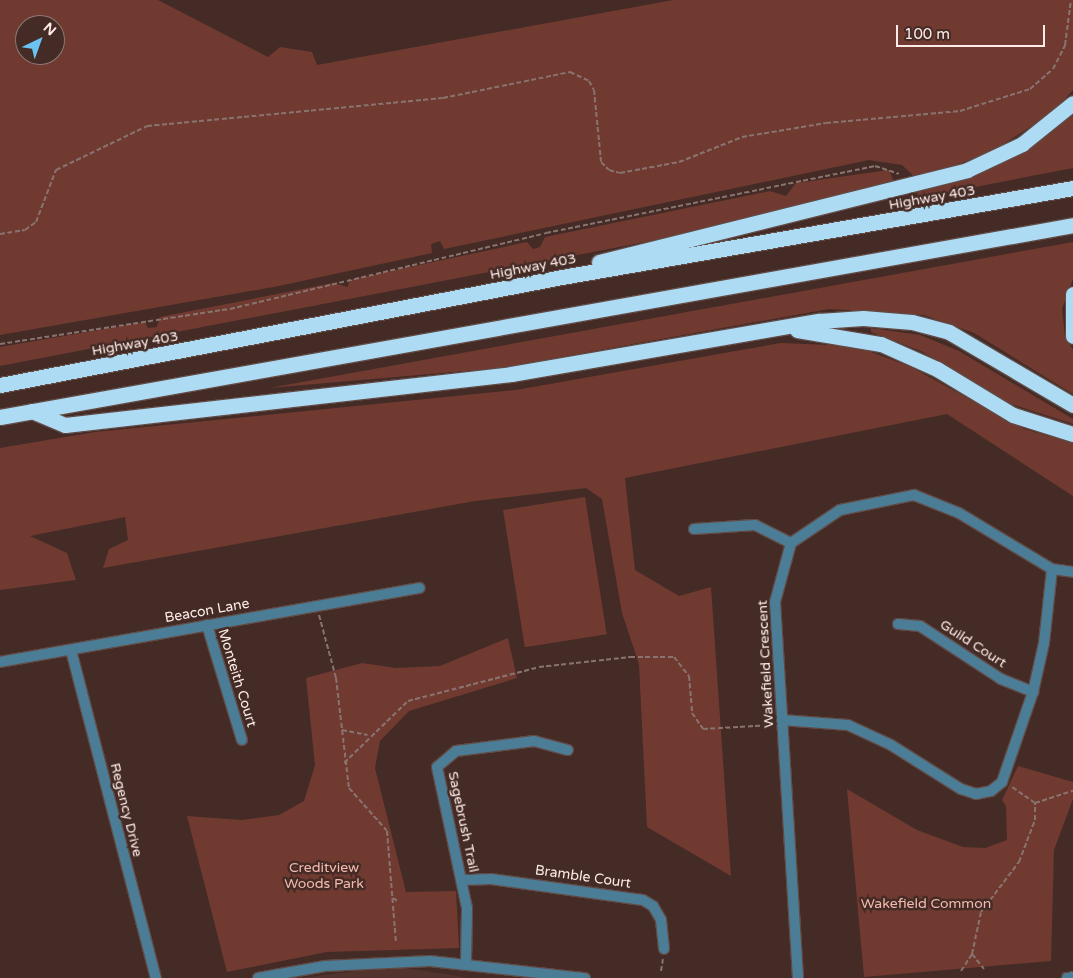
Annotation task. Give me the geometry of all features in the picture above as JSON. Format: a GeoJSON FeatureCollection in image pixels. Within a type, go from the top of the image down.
{"type":"FeatureCollection","features":[{"type":"Feature","properties":{"kind":"highway"},"geometry":{"type":"LineString","coordinates":[[562,277],[598,262],[908,188],[1010,152],[1073,103]]}},
{"type":"Feature","properties":{"kind":"highway","name":"Highway 403"},"geometry":{"type":"LineString","coordinates":[[0,385],[562,277],[1073,188]]}},
{"type":"Feature","properties":{"kind":"highway"},"geometry":{"type":"LineString","coordinates":[[0,417],[1073,225]]}},
{"type":"Feature","properties":{"kind":"highway"},"geometry":{"type":"LineString","coordinates":[[1073,294],[1073,336]]}},
{"type":"Feature","properties":{"kind":"highway"},"geometry":{"type":"LineString","coordinates":[[32,411],[65,425],[511,374],[783,329],[863,318],[929,326],[970,342],[1073,405]]}},
{"type":"Feature","properties":{"kind":"highway"},"geometry":{"type":"LineString","coordinates":[[783,329],[881,344],[937,369],[1013,415],[1073,434]]}},
{"type":"Feature","properties":{"kind":"street"},"geometry":{"type":"LineString","coordinates":[[694,529],[755,525],[791,543],[840,510],[914,495],[959,512],[1052,569],[1073,572]]}},
{"type":"Feature","properties":{"kind":"street","name":"Wakefield Crescent"},"geometry":{"type":"LineString","coordinates":[[791,543],[775,602],[798,978]]}},
{"type":"Feature","properties":{"kind":"street"},"geometry":{"type":"LineString","coordinates":[[782,723],[848,725],[976,794],[991,791],[1002,782],[1032,692],[1044,643],[1052,569]]}},
{"type":"Feature","properties":{"kind":"street","name":"Beacon Lane"},"geometry":{"type":"LineString","coordinates":[[0,662],[420,588]]}},
{"type":"Feature","properties":{"kind":"street","name":"Guild Court"},"geometry":{"type":"LineString","coordinates":[[898,624],[920,626],[1000,679],[1032,692]]}},
{"type":"Feature","properties":{"kind":"street","name":"Monteith Court"},"geometry":{"type":"LineString","coordinates":[[207,625],[242,740]]}},
{"type":"Feature","properties":{"kind":"street","name":"Regency Drive"},"geometry":{"type":"LineString","coordinates":[[71,650],[156,978]]}},
{"type":"Feature","properties":{"kind":"street","name":"Sagebrush Trail"},"geometry":{"type":"LineString","coordinates":[[466,962],[467,908],[437,767],[445,757],[456,751],[534,741],[568,750]]}},
{"type":"Feature","properties":{"kind":"street","name":"Bramble Court"},"geometry":{"type":"LineString","coordinates":[[462,880],[491,879],[643,900],[653,906],[661,920],[664,949]]}},
{"type":"Feature","properties":{"kind":"street"},"geometry":{"type":"LineString","coordinates":[[258,978],[360,963],[466,962],[585,978]]}},
{"type":"Feature","properties":{"kind":"street"},"geometry":{"type":"LineString","coordinates":[[1067,978],[1073,977]]}},
{"type":"Feature","properties":{"kind":"path"},"geometry":{"type":"LineString","coordinates":[[0,234],[25,230],[36,222],[56,170],[156,125],[443,98],[570,72],[584,78],[594,90],[602,162],[609,170],[620,173],[679,162],[742,137],[826,123],[960,111],[1030,90],[1053,69],[1066,45],[1071,0]]}},
{"type":"Feature","properties":{"kind":"path"},"geometry":{"type":"LineString","coordinates":[[0,344],[230,309],[546,233],[875,166],[897,171],[908,188]]}},
{"type":"Feature","properties":{"kind":"path"},"geometry":{"type":"LineString","coordinates":[[315,606],[336,678],[344,763],[349,788],[387,831],[396,943]]}},
{"type":"Feature","properties":{"kind":"path"},"geometry":{"type":"LineString","coordinates":[[344,763],[368,735],[408,701],[539,667],[658,655],[674,658],[689,676],[692,713],[703,729],[782,723]]}},
{"type":"Feature","properties":{"kind":"path"},"geometry":{"type":"LineString","coordinates":[[342,730],[368,735]]}},
{"type":"Feature","properties":{"kind":"path"},"geometry":{"type":"LineString","coordinates":[[1002,782],[1035,803],[1073,791]]}},
{"type":"Feature","properties":{"kind":"path"},"geometry":{"type":"LineString","coordinates":[[961,972],[972,954],[981,912],[1019,862],[1028,843],[1035,803]]}},
{"type":"Feature","properties":{"kind":"path"},"geometry":{"type":"LineString","coordinates":[[393,898],[400,902]]}},
{"type":"Feature","properties":{"kind":"path"},"geometry":{"type":"LineString","coordinates":[[661,971],[664,949]]}},
{"type":"Feature","properties":{"kind":"path"},"geometry":{"type":"LineString","coordinates":[[972,954],[984,969]]}},
{"type":"Feature","properties":{"kind":"shaded area"},"geometry":{"type":"Polygon","coordinates":[[[393,966],[470,978],[303,978],[393,966]]]}},
{"type":"Feature","properties":{"kind":"green space"},"geometry":{"type":"Polygon","coordinates":[[[0,0],[158,0],[268,57],[280,47],[312,52],[317,65],[673,0],[1073,0],[1073,90],[1052,113],[988,154],[916,178],[902,165],[869,160],[444,249],[440,241],[431,244],[432,253],[279,286],[0,335],[0,0]]]}},
{"type":"Feature","properties":{"kind":"green space"},"geometry":{"type":"Polygon","coordinates":[[[1073,110],[1073,168],[918,198],[917,190],[967,176],[1073,110]]]}},
{"type":"Feature","properties":{"kind":"green space"},"geometry":{"type":"Polygon","coordinates":[[[889,170],[895,184],[697,232],[0,366],[0,347],[145,322],[148,328],[157,327],[160,317],[333,283],[348,287],[349,280],[527,242],[533,249],[540,247],[545,237],[770,191],[786,196],[796,183],[889,170]]]}},
{"type":"Feature","properties":{"kind":"green space"},"geometry":{"type":"Polygon","coordinates":[[[1073,242],[1073,279],[1062,309],[1065,336],[1073,350],[1073,394],[974,333],[924,315],[829,309],[499,368],[269,388],[1073,242]]]}},
{"type":"Feature","properties":{"kind":"green space"},"geometry":{"type":"Polygon","coordinates":[[[871,328],[920,335],[959,351],[1073,419],[1073,424],[1008,403],[921,351],[871,332],[871,328]]]}},
{"type":"Feature","properties":{"kind":"green space"},"geometry":{"type":"Polygon","coordinates":[[[781,343],[855,346],[911,367],[1024,429],[1073,443],[1073,496],[947,414],[625,478],[635,570],[679,596],[711,587],[731,876],[647,827],[639,664],[622,613],[602,499],[586,488],[475,501],[103,568],[109,549],[128,540],[125,517],[30,536],[67,553],[76,580],[0,590],[0,448],[95,432],[516,390],[781,343]]]}},
{"type":"Feature","properties":{"kind":"green space"},"geometry":{"type":"Polygon","coordinates":[[[585,497],[607,634],[525,647],[503,510],[585,497]]]}},
{"type":"Feature","properties":{"kind":"green space","name":"Creditview Woods Park"},"geometry":{"type":"Polygon","coordinates":[[[508,638],[517,678],[409,711],[380,741],[375,768],[406,892],[456,891],[459,948],[327,952],[227,972],[187,816],[242,820],[279,815],[304,801],[315,765],[306,678],[362,663],[396,668],[440,666],[508,638]]]}},
{"type":"Feature","properties":{"kind":"green space","name":"Wakefield Common"},"geometry":{"type":"Polygon","coordinates":[[[1018,766],[1073,782],[1073,799],[1054,850],[1051,961],[864,977],[847,789],[917,830],[963,847],[985,848],[1007,840],[1006,806],[1002,800],[1018,766]]]}}]}
